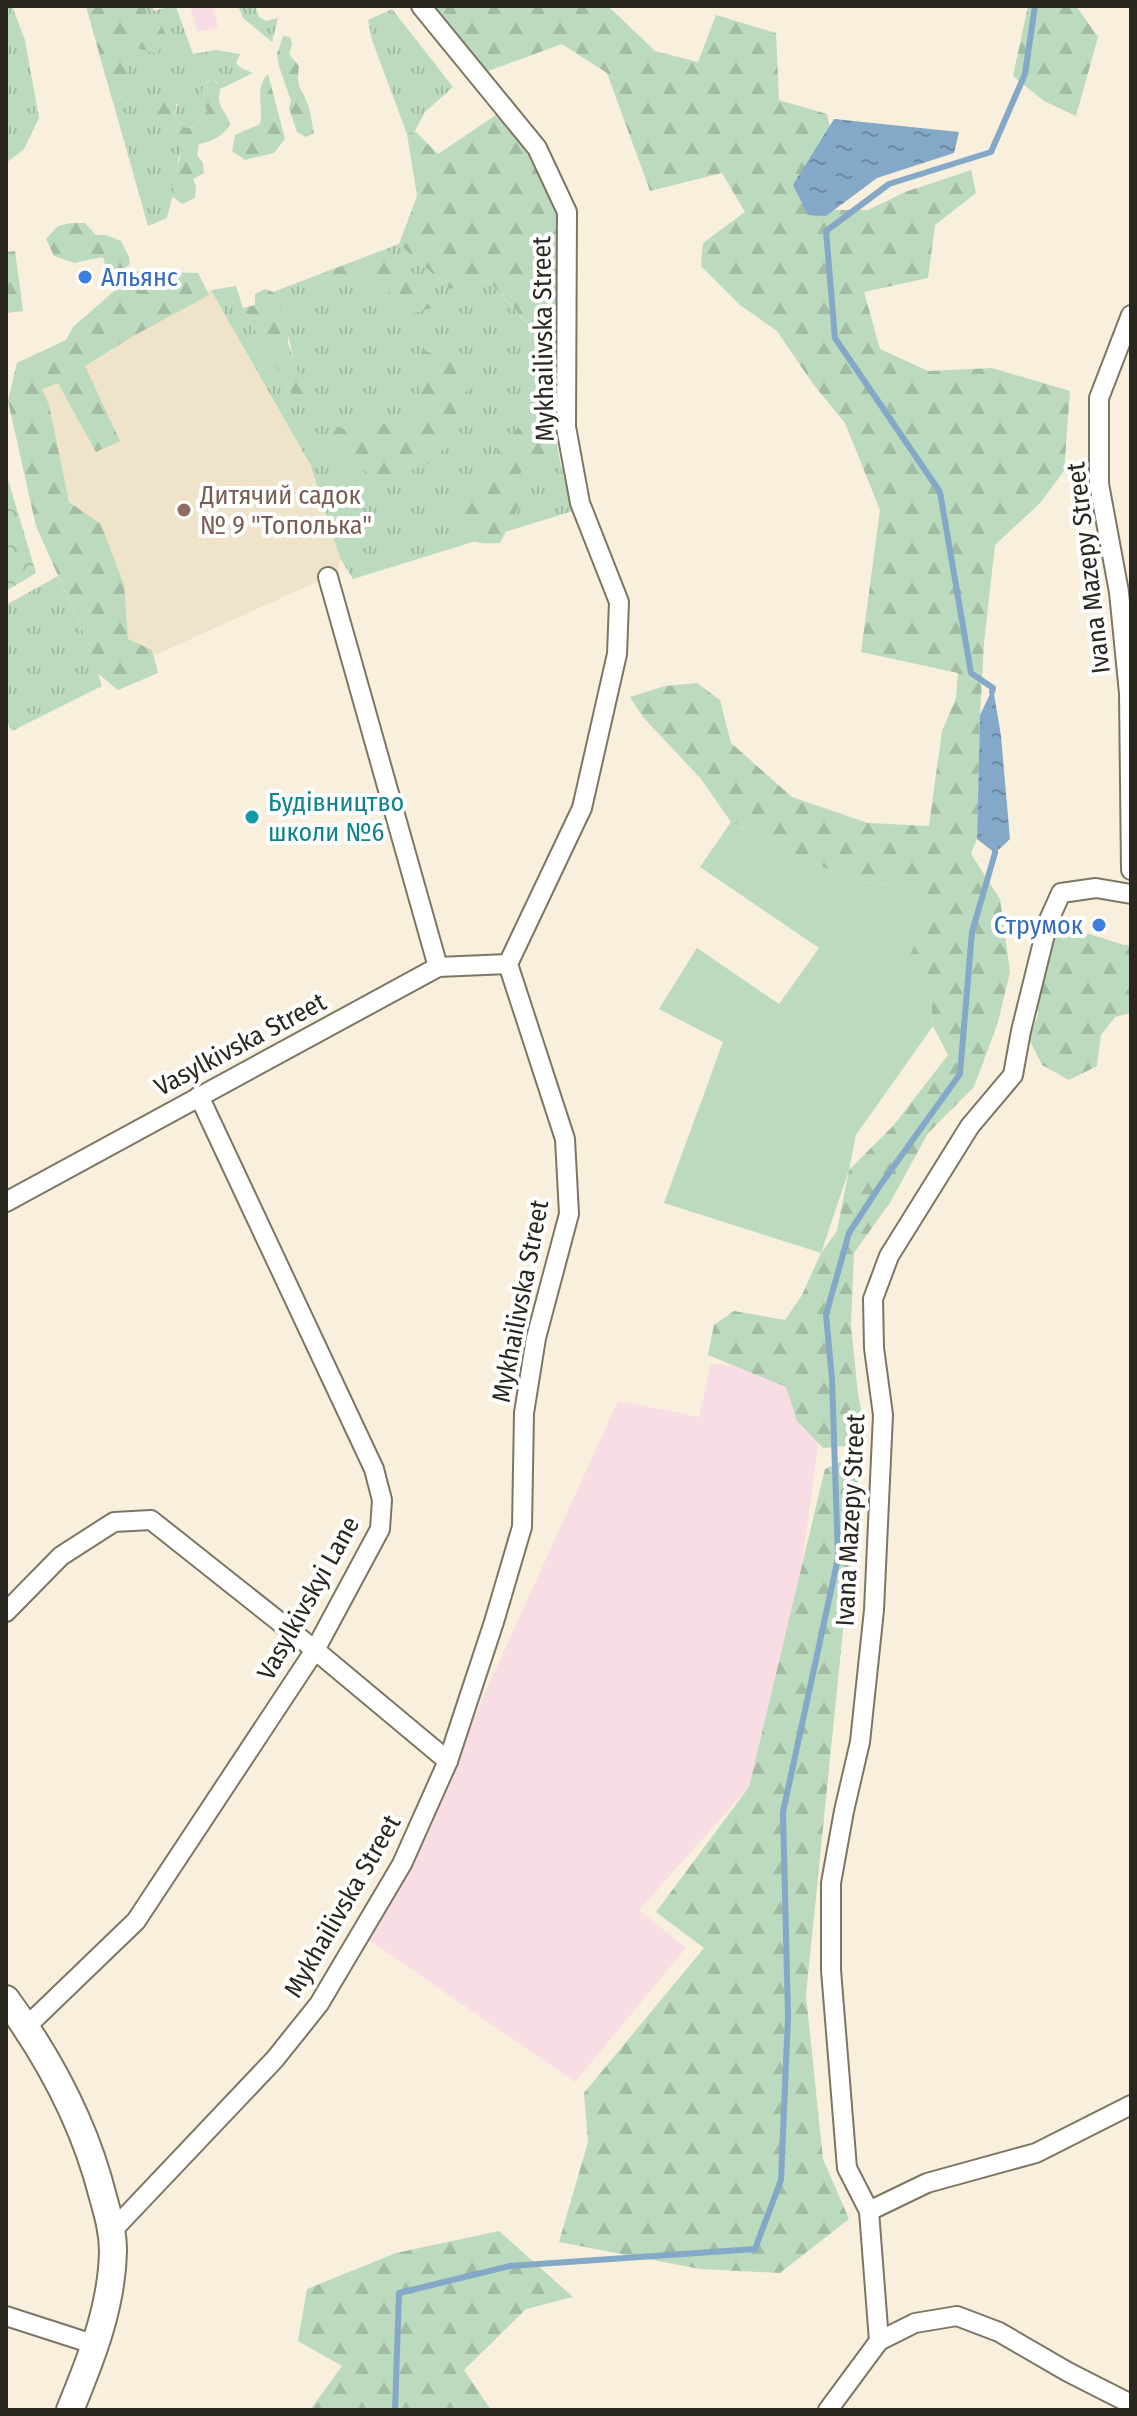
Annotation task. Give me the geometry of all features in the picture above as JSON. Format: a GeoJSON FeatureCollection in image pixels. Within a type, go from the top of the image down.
{"type":"FeatureCollection","features":[{"type":"Feature","properties":{"kind":"main road"},"geometry":{"type":"LineString","coordinates":[[6,1999],[59,2080],[98,2178],[112,2231],[108,2298],[96,2345],[70,2410]]}},
{"type":"Feature","properties":{"kind":"street","name":"Mykhailivska Street"},"geometry":{"type":"LineString","coordinates":[[112,2231],[275,2059],[319,2004],[402,1864],[448,1761],[522,1527],[524,1413],[536,1338],[569,1214],[565,1139],[508,964],[582,808],[617,654],[619,602],[580,503],[566,427],[567,212],[537,148],[421,6]]}},
{"type":"Feature","properties":{"kind":"street","name":"Ivana Mazepy Street"},"geometry":{"type":"LineString","coordinates":[[1131,315],[1099,398],[1099,484],[1119,592],[1129,693],[1131,870]]}},
{"type":"Feature","properties":{"kind":"street"},"geometry":{"type":"LineString","coordinates":[[328,577],[438,967]]}},
{"type":"Feature","properties":{"kind":"street","name":"Ivana Mazepy Street"},"geometry":{"type":"LineString","coordinates":[[869,2211],[847,2168],[831,1970],[831,1883],[860,1742],[874,1610],[883,1415],[874,1348],[873,1299],[889,1256],[970,1126],[1013,1075],[1048,922],[1061,893],[1096,888],[1131,894]]}},
{"type":"Feature","properties":{"kind":"street","name":"Vasylkivska Street"},"geometry":{"type":"LineString","coordinates":[[6,1202],[438,967],[508,964]]}},
{"type":"Feature","properties":{"kind":"street","name":"Vasylkivskyi Lane"},"geometry":{"type":"LineString","coordinates":[[26,2027],[136,1921],[315,1650],[380,1529],[382,1500],[374,1469],[199,1096]]}},
{"type":"Feature","properties":{"kind":"street"},"geometry":{"type":"LineString","coordinates":[[6,1612],[61,1556],[114,1522],[151,1520],[448,1761]]}},
{"type":"Feature","properties":{"kind":"street"},"geometry":{"type":"LineString","coordinates":[[879,2341],[869,2211],[927,2183],[1036,2153],[1131,2105]]}},
{"type":"Feature","properties":{"kind":"street"},"geometry":{"type":"LineString","coordinates":[[6,2316],[96,2345]]}},
{"type":"Feature","properties":{"kind":"street"},"geometry":{"type":"LineString","coordinates":[[828,2410],[879,2341],[915,2323],[957,2316],[999,2332],[1131,2404]]}},
{"type":"Feature","properties":{"kind":"shaded area"},"geometry":{"type":"Polygon","coordinates":[[[190,6],[213,6],[218,27],[197,32],[190,6]]]}},
{"type":"Feature","properties":{"kind":"shaded area","name":"Дитячий садок № 9 \"Тополька\""},"geometry":{"type":"Polygon","coordinates":[[[211,290],[311,466],[340,558],[338,572],[107,677],[14,384],[211,290]]]}},
{"type":"Feature","properties":{"kind":"shaded area"},"geometry":{"type":"Polygon","coordinates":[[[711,1364],[828,1373],[801,1572],[749,1787],[639,1910],[686,1948],[575,2082],[366,1938],[428,1834],[482,1699],[618,1401],[699,1417],[711,1364]]]}},
{"type":"Feature","properties":{"kind":"green space"},"geometry":{"type":"Polygon","coordinates":[[[6,6],[12,6],[25,40],[39,118],[24,149],[6,163],[6,6]]]}},
{"type":"Feature","properties":{"kind":"green space"},"geometry":{"type":"Polygon","coordinates":[[[86,6],[152,6],[154,11],[176,7],[193,54],[216,50],[240,54],[236,63],[253,73],[220,89],[217,82],[210,79],[203,85],[207,111],[195,126],[186,128],[174,117],[178,104],[157,103],[152,115],[155,124],[177,138],[183,150],[178,159],[177,178],[167,218],[148,226],[86,6]]]}},
{"type":"Feature","properties":{"kind":"green space"},"geometry":{"type":"Polygon","coordinates":[[[86,6],[144,6],[148,16],[159,20],[165,33],[158,54],[134,47],[130,52],[127,61],[130,86],[124,106],[112,99],[86,6]]]}},
{"type":"Feature","properties":{"kind":"green space"},"geometry":{"type":"Polygon","coordinates":[[[238,6],[255,6],[259,17],[266,21],[278,18],[272,42],[243,18],[238,6]]]}},
{"type":"Feature","properties":{"kind":"green space"},"geometry":{"type":"Polygon","coordinates":[[[431,6],[608,6],[655,51],[698,62],[716,15],[776,33],[779,100],[827,114],[834,144],[815,210],[868,210],[905,192],[971,170],[976,193],[935,225],[928,278],[864,292],[880,349],[928,371],[992,368],[1070,391],[1064,471],[1040,503],[995,545],[984,643],[977,839],[971,854],[1000,899],[1010,972],[998,1022],[974,1087],[928,1133],[891,1201],[854,1253],[851,1325],[858,1394],[868,1444],[823,1448],[797,1421],[786,1387],[708,1355],[714,1325],[734,1311],[785,1320],[802,1295],[821,1253],[837,1231],[849,1170],[893,1126],[948,1055],[933,1026],[930,993],[908,961],[914,885],[857,882],[731,822],[701,779],[643,717],[630,697],[665,686],[697,683],[720,700],[731,743],[792,797],[868,823],[929,826],[942,731],[956,698],[958,673],[861,652],[880,510],[845,423],[813,384],[777,331],[740,305],[701,266],[703,243],[745,212],[722,173],[650,191],[607,73],[562,44],[488,71],[431,6]]]}},
{"type":"Feature","properties":{"kind":"green space"},"geometry":{"type":"Polygon","coordinates":[[[1028,6],[1076,6],[1098,37],[1076,116],[1044,101],[1013,76],[1028,6]]]}},
{"type":"Feature","properties":{"kind":"green space"},"geometry":{"type":"Polygon","coordinates":[[[392,9],[453,87],[425,112],[415,131],[407,134],[372,40],[368,20],[392,9]]]}},
{"type":"Feature","properties":{"kind":"green space"},"geometry":{"type":"Polygon","coordinates":[[[283,36],[290,37],[292,44],[289,54],[299,66],[299,83],[310,112],[314,133],[306,137],[297,132],[279,66],[277,54],[283,36]]]}},
{"type":"Feature","properties":{"kind":"green space"},"geometry":{"type":"Polygon","coordinates":[[[268,74],[285,139],[274,153],[245,160],[232,151],[235,135],[260,124],[260,91],[268,74]]]}},
{"type":"Feature","properties":{"kind":"green space"},"geometry":{"type":"Polygon","coordinates":[[[211,79],[220,88],[220,104],[230,124],[217,138],[199,144],[197,155],[203,163],[204,173],[193,179],[195,198],[182,204],[172,196],[183,150],[177,138],[155,125],[152,115],[158,95],[169,92],[176,103],[174,117],[186,128],[195,126],[207,111],[200,100],[203,85],[211,79]]]}},
{"type":"Feature","properties":{"kind":"green space"},"geometry":{"type":"Polygon","coordinates":[[[499,113],[511,124],[558,212],[559,318],[540,337],[488,280],[450,289],[399,244],[417,196],[407,134],[415,131],[438,154],[499,113]]]}},
{"type":"Feature","properties":{"kind":"green space"},"geometry":{"type":"Polygon","coordinates":[[[85,223],[96,235],[121,241],[130,264],[116,276],[103,257],[74,263],[54,256],[46,239],[58,226],[85,223]]]}},
{"type":"Feature","properties":{"kind":"green space"},"geometry":{"type":"Polygon","coordinates":[[[399,244],[450,289],[488,280],[539,337],[559,318],[556,434],[573,511],[353,579],[340,558],[311,466],[211,290],[236,286],[243,308],[292,395],[300,398],[290,344],[273,292],[399,244]]]}},
{"type":"Feature","properties":{"kind":"green space"},"geometry":{"type":"Polygon","coordinates":[[[387,249],[431,308],[411,314],[371,274],[339,284],[326,282],[326,272],[387,249]]]}},
{"type":"Feature","properties":{"kind":"green space"},"geometry":{"type":"Polygon","coordinates":[[[15,251],[23,311],[6,313],[7,252],[15,251]]]}},
{"type":"Feature","properties":{"kind":"green space"},"geometry":{"type":"Polygon","coordinates":[[[137,271],[198,273],[209,295],[85,366],[120,441],[96,452],[58,383],[42,389],[49,405],[69,502],[101,524],[124,585],[128,639],[152,650],[158,673],[118,690],[96,672],[89,645],[36,526],[8,401],[17,363],[66,340],[73,327],[137,271]]]}},
{"type":"Feature","properties":{"kind":"green space"},"geometry":{"type":"Polygon","coordinates":[[[265,289],[273,292],[288,330],[288,343],[305,391],[300,398],[292,395],[243,308],[255,305],[255,294],[265,289]]]}},
{"type":"Feature","properties":{"kind":"green space"},"geometry":{"type":"Polygon","coordinates":[[[423,350],[469,369],[466,420],[433,462],[381,480],[342,458],[326,436],[336,426],[344,429],[369,413],[398,434],[428,412],[413,373],[423,350]]]}},
{"type":"Feature","properties":{"kind":"green space"},"geometry":{"type":"Polygon","coordinates":[[[520,425],[534,426],[557,438],[557,449],[530,463],[519,476],[516,494],[519,506],[500,543],[468,539],[457,522],[460,496],[481,479],[497,478],[506,467],[497,452],[497,442],[510,438],[520,425]]]}},
{"type":"Feature","properties":{"kind":"green space"},"geometry":{"type":"Polygon","coordinates":[[[6,473],[36,573],[6,591],[6,473]]]}},
{"type":"Feature","properties":{"kind":"green space"},"geometry":{"type":"Polygon","coordinates":[[[58,576],[89,645],[102,686],[12,731],[6,720],[6,605],[58,576]]]}},
{"type":"Feature","properties":{"kind":"green space"},"geometry":{"type":"Polygon","coordinates":[[[731,822],[857,882],[914,885],[925,919],[908,961],[930,993],[933,1026],[856,1135],[849,1170],[821,1253],[664,1203],[723,1042],[659,1009],[697,948],[779,1004],[819,948],[700,867],[731,822]]]}},
{"type":"Feature","properties":{"kind":"green space"},"geometry":{"type":"Polygon","coordinates":[[[1067,927],[1131,945],[1131,1013],[1115,1017],[1101,1035],[1097,1066],[1069,1080],[1042,1065],[1029,1039],[1038,1015],[1037,984],[1048,945],[1067,927]]]}},
{"type":"Feature","properties":{"kind":"green space"},"geometry":{"type":"Polygon","coordinates":[[[861,1453],[806,1995],[823,2159],[849,2219],[780,2273],[700,2269],[559,2242],[588,2142],[584,2093],[704,1948],[656,1912],[749,1787],[825,1469],[861,1453]]]}},
{"type":"Feature","properties":{"kind":"green space"},"geometry":{"type":"Polygon","coordinates":[[[499,2231],[573,2297],[526,2309],[464,2370],[491,2410],[310,2410],[342,2366],[298,2341],[307,2289],[396,2253],[499,2231]]]}},
{"type":"Feature","properties":{"kind":"water"},"geometry":{"type":"Polygon","coordinates":[[[834,119],[959,132],[954,153],[877,178],[826,216],[808,215],[793,185],[834,119]]]}},
{"type":"Feature","properties":{"kind":"water"},"geometry":{"type":"Polygon","coordinates":[[[993,688],[1001,736],[1010,839],[995,853],[977,839],[980,715],[993,688]]]}},
{"type":"Feature","properties":{"kind":"waterway"},"geometry":{"type":"LineString","coordinates":[[992,692],[993,688],[971,673],[940,492],[835,338],[826,231],[889,184],[991,152],[1025,74],[1035,6]]}},
{"type":"Feature","properties":{"kind":"waterway"},"geometry":{"type":"LineString","coordinates":[[395,2410],[399,2293],[510,2266],[755,2249],[781,2180],[788,2017],[783,1812],[838,1558],[832,1379],[826,1315],[849,1233],[960,1074],[972,932],[995,847]]}},
{"type":"Feature","properties":{"kind":"place","name":"Альянс"},"geometry":{"type":"Point","coordinates":[85,277]}},
{"type":"Feature","properties":{"kind":"place","name":"Дитячий садок № 9 \"Тополька\""},"geometry":{"type":"Point","coordinates":[184,510]}},
{"type":"Feature","properties":{"kind":"place","name":"Будівництво школи №6"},"geometry":{"type":"Point","coordinates":[252,817]}},
{"type":"Feature","properties":{"kind":"place","name":"Струмок"},"geometry":{"type":"Point","coordinates":[1099,925]}}]}
